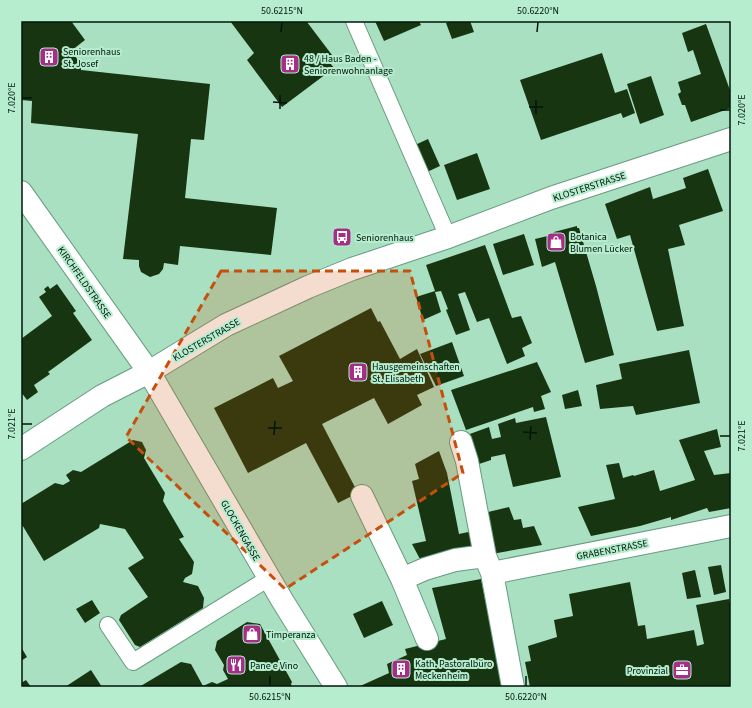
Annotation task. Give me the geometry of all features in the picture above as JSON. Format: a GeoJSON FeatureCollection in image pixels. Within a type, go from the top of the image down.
{"type":"FeatureCollection","features":[{"type":"Feature","properties":{"kind":"street","name":"KLOSTERSTRASSE"},"geometry":{"type":"LineString","coordinates":[[21,449],[102,396],[149,372],[226,325],[308,287],[352,269],[448,237],[551,198],[731,139]]}},
{"type":"Feature","properties":{"kind":"street","name":"KIRCHFELDSTRASSE"},"geometry":{"type":"LineString","coordinates":[[21,192],[149,372]]}},
{"type":"Feature","properties":{"kind":"street","name":"GLOCKENGASSE"},"geometry":{"type":"LineString","coordinates":[[149,372],[269,578],[336,687]]}},
{"type":"Feature","properties":{"kind":"street"},"geometry":{"type":"LineString","coordinates":[[461,442],[468,461],[513,687]]}},
{"type":"Feature","properties":{"kind":"street"},"geometry":{"type":"LineString","coordinates":[[362,496],[402,579],[427,639]]}},
{"type":"Feature","properties":{"kind":"street","name":"GRABENSTRASSE"},"geometry":{"type":"LineString","coordinates":[[402,579],[425,569],[456,560],[488,564],[731,526]]}},
{"type":"Feature","properties":{"kind":"lane"},"geometry":{"type":"LineString","coordinates":[[354,21],[448,237]]}},
{"type":"Feature","properties":{"kind":"lane"},"geometry":{"type":"LineString","coordinates":[[108,625],[133,662],[269,578]]}},
{"type":"Feature","properties":{"kind":"highlighted area"},"geometry":{"type":"Polygon","coordinates":[[[221,271],[410,271],[463,473],[285,589],[126,437],[221,271]]]}},
{"type":"Feature","properties":{"kind":"building"},"geometry":{"type":"Polygon","coordinates":[[[21,21],[71,21],[85,40],[71,51],[81,64],[81,70],[210,84],[204,140],[191,139],[185,198],[277,208],[271,255],[180,246],[178,265],[164,263],[163,269],[159,274],[150,277],[141,272],[139,260],[123,259],[138,134],[31,123],[32,101],[21,100],[21,21]]]}},
{"type":"Feature","properties":{"kind":"building","name":"48 / Haus Baden - Seniorenwohnanlage"},"geometry":{"type":"Polygon","coordinates":[[[230,21],[308,21],[307,22],[332,55],[327,59],[334,68],[282,107],[247,60],[254,53],[230,21]]]}},
{"type":"Feature","properties":{"kind":"building"},"geometry":{"type":"Polygon","coordinates":[[[375,21],[419,21],[421,25],[384,41],[375,21]]]}},
{"type":"Feature","properties":{"kind":"building"},"geometry":{"type":"Polygon","coordinates":[[[453,21],[470,21],[474,32],[452,39],[446,23],[453,21]]]}},
{"type":"Feature","properties":{"kind":"building"},"geometry":{"type":"Polygon","coordinates":[[[706,24],[731,93],[731,108],[691,122],[685,105],[682,105],[678,94],[681,92],[678,82],[701,74],[693,50],[688,52],[682,33],[706,24]]]}},
{"type":"Feature","properties":{"kind":"building"},"geometry":{"type":"Polygon","coordinates":[[[602,53],[615,93],[627,89],[635,113],[623,118],[621,113],[541,140],[520,80],[602,53]]]}},
{"type":"Feature","properties":{"kind":"building"},"geometry":{"type":"Polygon","coordinates":[[[651,76],[664,115],[640,124],[627,84],[651,76]]]}},
{"type":"Feature","properties":{"kind":"building"},"geometry":{"type":"Polygon","coordinates":[[[428,139],[440,166],[427,172],[415,145],[428,139]]]}},
{"type":"Feature","properties":{"kind":"building"},"geometry":{"type":"Polygon","coordinates":[[[477,153],[490,189],[457,200],[444,165],[477,153]]]}},
{"type":"Feature","properties":{"kind":"building"},"geometry":{"type":"Polygon","coordinates":[[[708,169],[723,211],[679,225],[685,245],[668,249],[684,326],[657,331],[630,235],[617,239],[605,204],[650,187],[653,199],[686,188],[683,178],[708,169]]]}},
{"type":"Feature","properties":{"kind":"building"},"geometry":{"type":"Polygon","coordinates":[[[577,226],[577,228],[579,228],[596,286],[614,355],[585,363],[555,262],[542,267],[535,239],[552,235],[554,232],[577,226]]]}},
{"type":"Feature","properties":{"kind":"building"},"geometry":{"type":"Polygon","coordinates":[[[524,234],[534,265],[503,275],[493,244],[524,234]]]}},
{"type":"Feature","properties":{"kind":"building"},"geometry":{"type":"Polygon","coordinates":[[[485,245],[512,318],[521,316],[532,343],[522,348],[525,356],[507,364],[489,318],[477,322],[465,292],[458,294],[470,330],[456,335],[446,310],[448,309],[441,291],[435,292],[441,312],[423,320],[416,297],[435,291],[426,265],[485,245]]]}},
{"type":"Feature","properties":{"kind":"building"},"geometry":{"type":"Polygon","coordinates":[[[57,284],[76,311],[73,313],[92,340],[48,372],[50,374],[34,385],[38,392],[27,400],[21,392],[21,339],[52,316],[39,297],[46,292],[44,289],[48,286],[50,289],[57,284]]]}},
{"type":"Feature","properties":{"kind":"building","name":"Hausgemeinschaften St. Elisabeth"},"geometry":{"type":"Polygon","coordinates":[[[371,308],[378,322],[380,321],[400,359],[417,349],[434,387],[417,395],[422,405],[388,424],[374,398],[322,424],[358,493],[338,503],[306,443],[248,473],[214,408],[273,378],[278,388],[293,381],[279,356],[371,308]]]}},
{"type":"Feature","properties":{"kind":"building"},"geometry":{"type":"Polygon","coordinates":[[[452,342],[464,376],[436,386],[420,354],[452,342]]]}},
{"type":"Feature","properties":{"kind":"building"},"geometry":{"type":"Polygon","coordinates":[[[689,350],[700,403],[636,415],[633,406],[600,409],[596,385],[622,379],[619,364],[689,350]]]}},
{"type":"Feature","properties":{"kind":"building"},"geometry":{"type":"Polygon","coordinates":[[[537,362],[551,392],[541,396],[545,409],[534,412],[533,407],[466,430],[451,390],[537,362]]]}},
{"type":"Feature","properties":{"kind":"building"},"geometry":{"type":"Polygon","coordinates":[[[578,390],[582,406],[565,409],[562,395],[578,390]]]}},
{"type":"Feature","properties":{"kind":"building"},"geometry":{"type":"Polygon","coordinates":[[[546,417],[561,477],[513,487],[505,454],[491,457],[491,460],[479,464],[467,435],[489,427],[492,439],[501,437],[498,424],[515,418],[516,423],[546,417]]]}},
{"type":"Feature","properties":{"kind":"building"},"geometry":{"type":"Polygon","coordinates":[[[717,429],[721,447],[704,451],[714,475],[731,473],[731,508],[709,512],[707,508],[671,520],[671,517],[640,526],[591,536],[578,507],[615,499],[606,465],[619,463],[623,478],[654,470],[660,491],[695,480],[679,440],[717,429]]]}},
{"type":"Feature","properties":{"kind":"building"},"geometry":{"type":"Polygon","coordinates":[[[133,440],[142,442],[146,450],[144,458],[165,493],[163,501],[184,537],[179,539],[194,562],[192,574],[185,578],[183,582],[198,586],[204,598],[203,608],[140,647],[135,645],[119,620],[121,615],[148,597],[128,568],[144,558],[125,529],[100,524],[99,528],[44,561],[21,523],[21,504],[55,483],[63,485],[70,481],[66,475],[73,470],[81,472],[133,440]]]}},
{"type":"Feature","properties":{"kind":"building"},"geometry":{"type":"Polygon","coordinates":[[[439,451],[447,473],[459,534],[473,531],[477,549],[421,561],[412,544],[426,541],[412,481],[419,479],[415,464],[439,451]]]}},
{"type":"Feature","properties":{"kind":"building"},"geometry":{"type":"Polygon","coordinates":[[[509,507],[514,520],[521,519],[523,528],[534,526],[542,545],[492,554],[484,513],[509,507]]]}},
{"type":"Feature","properties":{"kind":"building"},"geometry":{"type":"Polygon","coordinates":[[[721,565],[726,592],[714,595],[708,567],[721,565]]]}},
{"type":"Feature","properties":{"kind":"building"},"geometry":{"type":"Polygon","coordinates":[[[695,570],[701,597],[687,599],[682,573],[695,570]]]}},
{"type":"Feature","properties":{"kind":"building"},"geometry":{"type":"Polygon","coordinates":[[[481,579],[503,687],[358,687],[389,673],[387,664],[407,655],[405,649],[446,639],[432,588],[481,579]]]}},
{"type":"Feature","properties":{"kind":"building"},"geometry":{"type":"Polygon","coordinates":[[[630,582],[638,626],[645,625],[647,639],[694,630],[697,646],[704,644],[696,605],[729,599],[731,610],[731,687],[530,687],[525,662],[531,661],[528,646],[557,637],[554,620],[573,616],[569,594],[630,582]]]}},
{"type":"Feature","properties":{"kind":"building"},"geometry":{"type":"Polygon","coordinates":[[[92,600],[100,613],[85,623],[76,609],[92,600]]]}},
{"type":"Feature","properties":{"kind":"building"},"geometry":{"type":"Polygon","coordinates":[[[382,601],[393,625],[364,638],[353,614],[382,601]]]}},
{"type":"Feature","properties":{"kind":"building"},"geometry":{"type":"Polygon","coordinates":[[[247,622],[260,624],[292,682],[292,687],[139,687],[181,662],[191,664],[203,686],[212,682],[217,684],[228,679],[223,670],[224,665],[215,650],[217,641],[247,622]]]}},
{"type":"Feature","properties":{"kind":"building"},"geometry":{"type":"Polygon","coordinates":[[[21,647],[27,657],[21,661],[21,647]]]}},
{"type":"Feature","properties":{"kind":"building"},"geometry":{"type":"Polygon","coordinates":[[[91,670],[102,687],[65,687],[91,670]]]}},
{"type":"Feature","properties":{"kind":"building"},"geometry":{"type":"Polygon","coordinates":[[[26,680],[31,687],[21,687],[21,683],[26,680]]]}},
{"type":"Feature","properties":{"kind":"place","name":"Seniorenhaus St. Josef"},"geometry":{"type":"Point","coordinates":[49,57]}},
{"type":"Feature","properties":{"kind":"place","name":"48 / Haus Baden - Seniorenwohnanlage"},"geometry":{"type":"Point","coordinates":[290,64]}},
{"type":"Feature","properties":{"kind":"place","name":"Seniorenhaus"},"geometry":{"type":"Point","coordinates":[342,237]}},
{"type":"Feature","properties":{"kind":"place","name":"Botanica Blumen Lücker"},"geometry":{"type":"Point","coordinates":[556,242]}},
{"type":"Feature","properties":{"kind":"place","name":"Hausgemeinschaften St. Elisabeth"},"geometry":{"type":"Point","coordinates":[358,372]}},
{"type":"Feature","properties":{"kind":"place","name":"Timperanza"},"geometry":{"type":"Point","coordinates":[252,634]}},
{"type":"Feature","properties":{"kind":"place","name":"Pane e Vino"},"geometry":{"type":"Point","coordinates":[236,665]}},
{"type":"Feature","properties":{"kind":"place","name":"Kath. Pastoralbüro Meckenheim"},"geometry":{"type":"Point","coordinates":[401,669]}},
{"type":"Feature","properties":{"kind":"place","name":"Provinzial"},"geometry":{"type":"Point","coordinates":[682,670]}}]}
